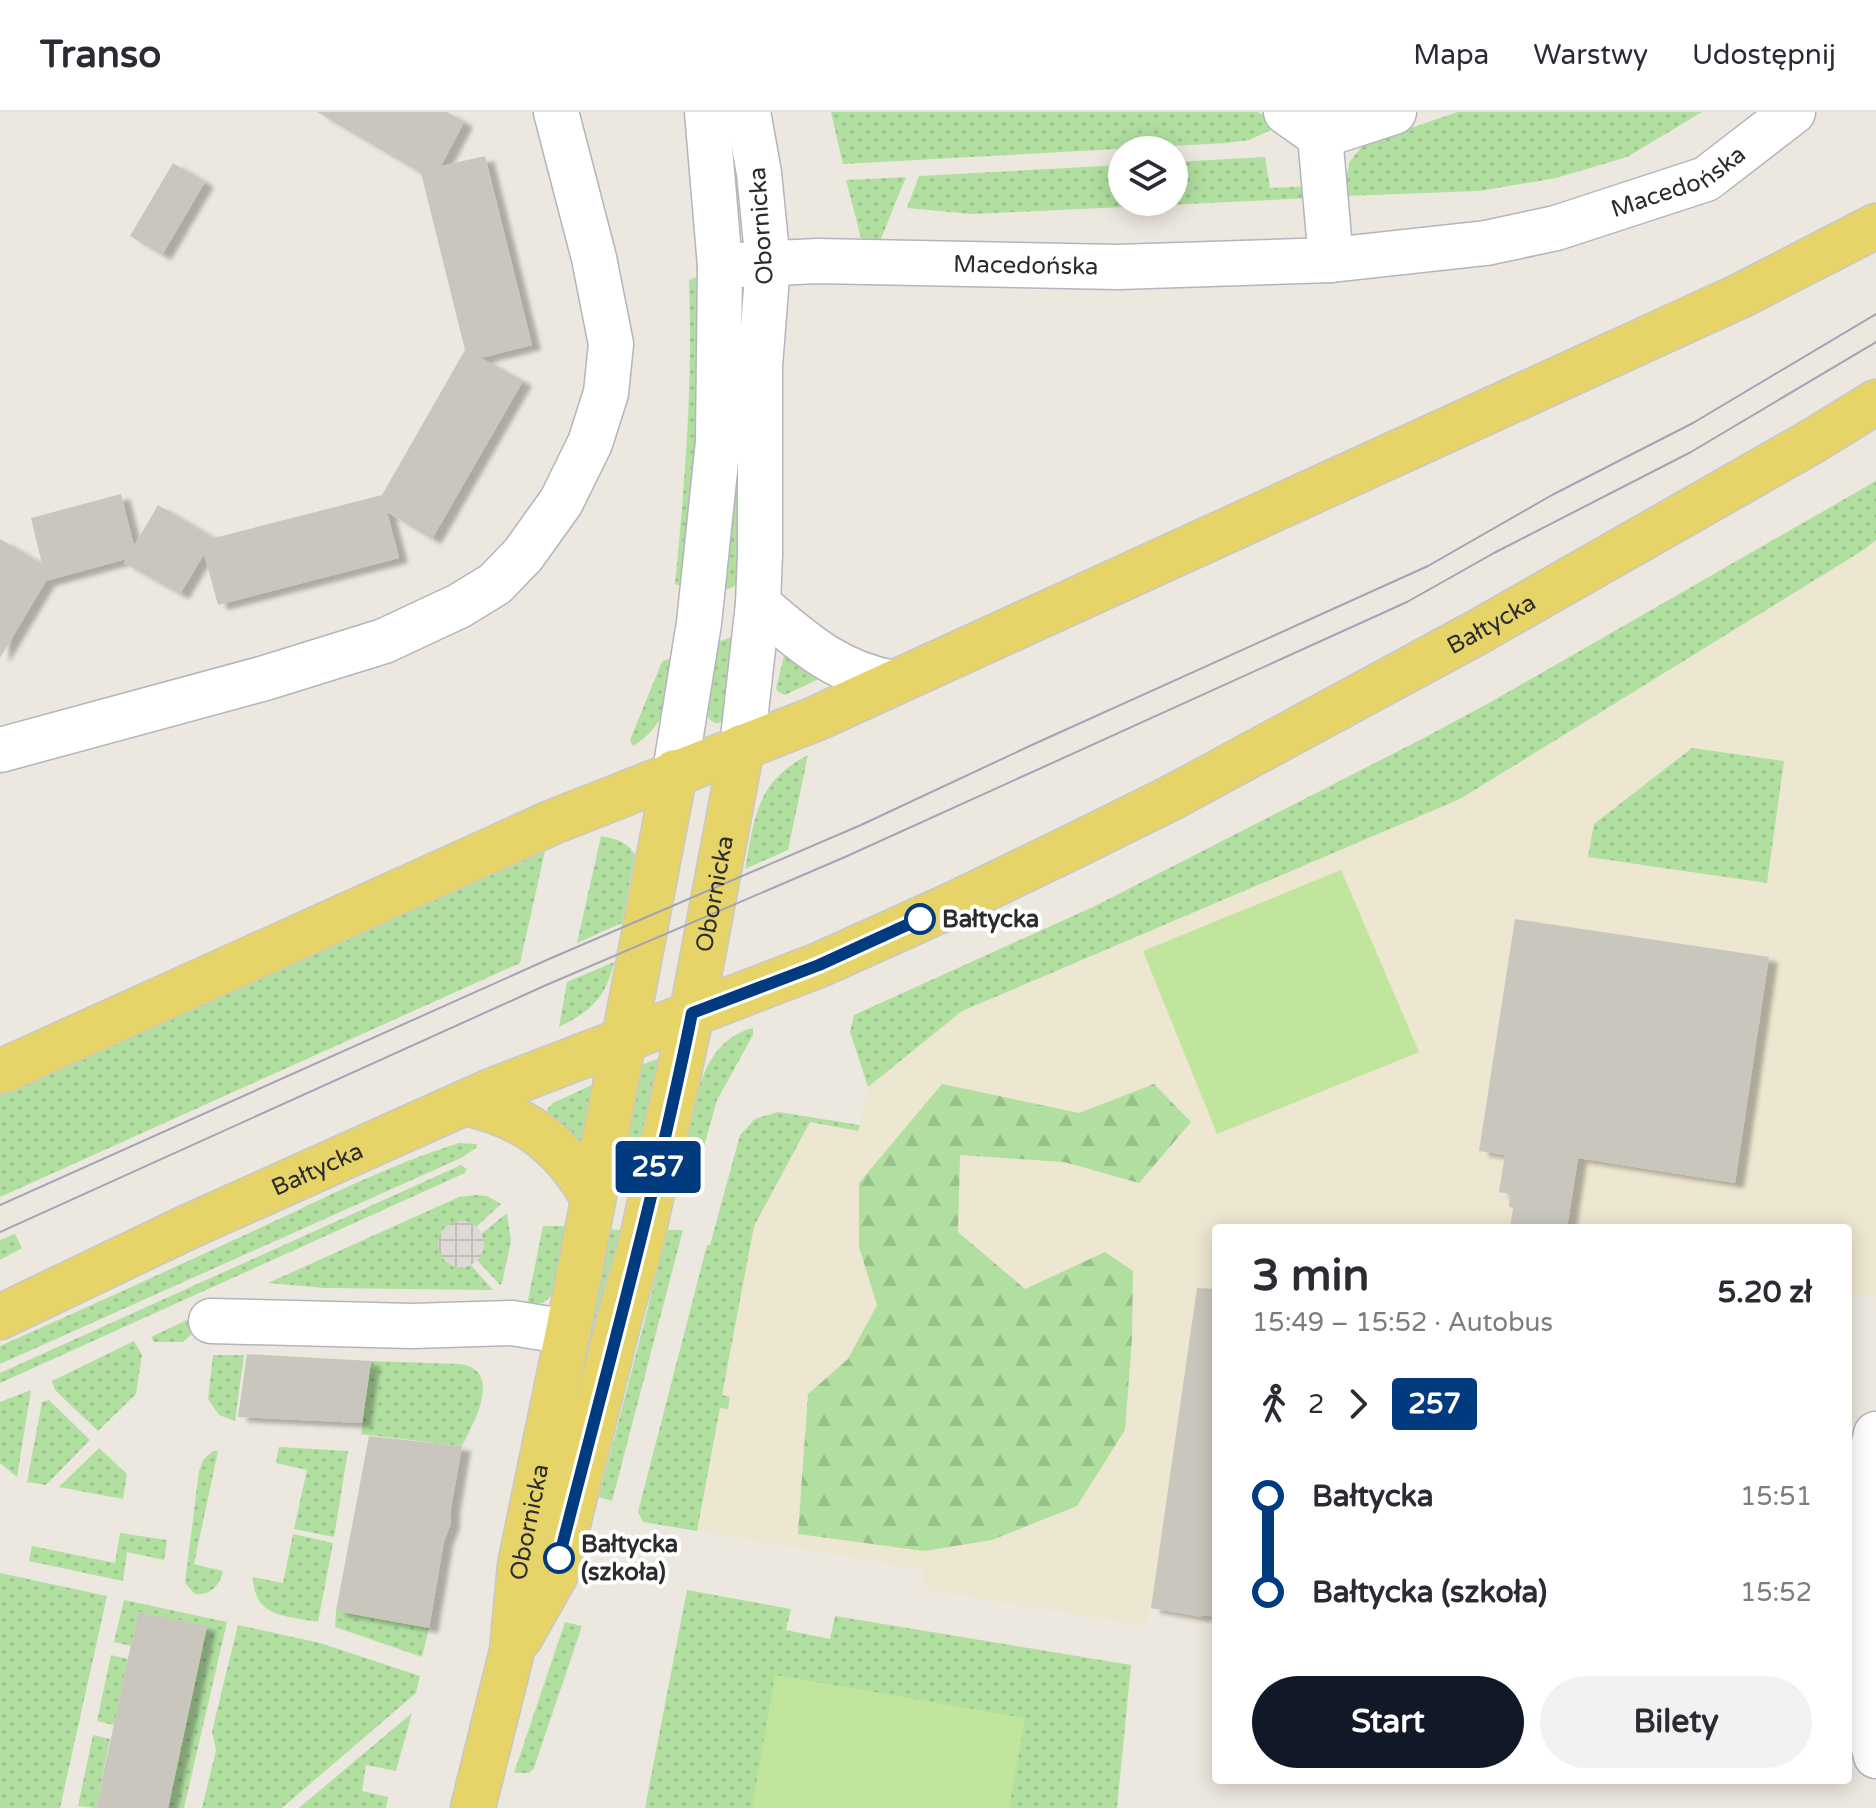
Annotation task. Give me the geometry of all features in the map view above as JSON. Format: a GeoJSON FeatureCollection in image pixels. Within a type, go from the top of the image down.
{"type":"FeatureCollection","features":[{"type":"Feature","properties":{"kind":"main road"},"geometry":{"type":"LineString","coordinates":[[0,1072],[553,822],[815,719],[1740,296],[1876,226]]}},
{"type":"Feature","properties":{"kind":"main road","name":"Bałtycka"},"geometry":{"type":"LineString","coordinates":[[0,1317],[188,1227],[511,1082],[819,965],[950,906],[1171,798],[1476,633],[1876,402]]}},
{"type":"Feature","properties":{"kind":"main road","name":"Obornicka"},"geometry":{"type":"LineString","coordinates":[[512,1651],[555,1576],[641,1243],[692,1013],[742,747]]}},
{"type":"Feature","properties":{"kind":"main road","name":"Obornicka"},"geometry":{"type":"LineString","coordinates":[[473,1808],[512,1651],[520,1565],[568,1332],[675,772]]}},
{"type":"Feature","properties":{"kind":"main road"},"geometry":{"type":"LineString","coordinates":[[465,1103],[490,1108],[535,1131],[570,1162],[593,1198]]}},
{"type":"Feature","properties":{"kind":"street"},"geometry":{"type":"LineString","coordinates":[[0,750],[265,678],[384,641],[459,606],[495,584],[523,555],[561,502],[590,443],[606,393],[611,344],[594,258],[556,112]]}},
{"type":"Feature","properties":{"kind":"street","name":"Obornicka"},"geometry":{"type":"LineString","coordinates":[[675,772],[699,623],[718,442],[720,266],[707,112]]}},
{"type":"Feature","properties":{"kind":"street","name":"Obornicka"},"geometry":{"type":"LineString","coordinates":[[742,747],[758,604],[760,366],[768,264],[759,173],[748,112]]}},
{"type":"Feature","properties":{"kind":"street"},"geometry":{"type":"LineString","coordinates":[[1331,260],[1303,124],[1394,112]]}},
{"type":"Feature","properties":{"kind":"street","name":"Macedońska"},"geometry":{"type":"LineString","coordinates":[[720,266],[829,261],[1118,267],[1331,260],[1486,243],[1556,228],[1706,179],[1781,116]]}},
{"type":"Feature","properties":{"kind":"street"},"geometry":{"type":"LineString","coordinates":[[758,604],[830,661],[866,677],[893,683]]}},
{"type":"Feature","properties":{"kind":"street"},"geometry":{"type":"LineString","coordinates":[[211,1321],[412,1326],[512,1323],[568,1332]]}},
{"type":"Feature","properties":{"kind":"street"},"geometry":{"type":"LineString","coordinates":[[1872,1740],[1854,1541],[1876,1434]]}},
{"type":"Feature","properties":{"kind":"shaded area"},"geometry":{"type":"Polygon","coordinates":[[[1876,540],[1876,1297],[1852,1294],[1852,1224],[1212,1224],[1212,1616],[1203,1615],[1200,1624],[1187,1622],[1187,1614],[1150,1608],[1146,1626],[922,1589],[925,1570],[697,1531],[720,1408],[728,1409],[730,1397],[722,1395],[754,1225],[810,1122],[858,1131],[868,1087],[962,1011],[1460,799],[1876,540]]]}},
{"type":"Feature","properties":{"kind":"shaded area"},"geometry":{"type":"Polygon","coordinates":[[[461,1221],[477,1228],[484,1244],[477,1260],[461,1267],[445,1260],[438,1244],[445,1228],[461,1221]]]}},
{"type":"Feature","properties":{"kind":"green space"},"geometry":{"type":"Polygon","coordinates":[[[831,112],[1258,112],[1282,125],[1249,140],[1226,143],[1188,145],[1188,136],[1108,136],[1108,149],[843,164],[831,112]]]}},
{"type":"Feature","properties":{"kind":"green space"},"geometry":{"type":"Polygon","coordinates":[[[1458,112],[1702,112],[1627,157],[1556,178],[1479,191],[1345,196],[1350,161],[1364,144],[1458,112]]]}},
{"type":"Feature","properties":{"kind":"green space"},"geometry":{"type":"Polygon","coordinates":[[[1265,157],[1270,188],[1310,186],[1312,198],[1188,204],[1188,161],[1265,157]]]}},
{"type":"Feature","properties":{"kind":"green space"},"geometry":{"type":"Polygon","coordinates":[[[1108,166],[1108,208],[972,214],[907,208],[919,176],[1108,166]]]}},
{"type":"Feature","properties":{"kind":"green space"},"geometry":{"type":"Polygon","coordinates":[[[906,177],[880,241],[861,238],[846,180],[906,177]]]}},
{"type":"Feature","properties":{"kind":"green space"},"geometry":{"type":"Polygon","coordinates":[[[697,277],[698,417],[685,587],[675,584],[687,432],[689,280],[697,277]]]}},
{"type":"Feature","properties":{"kind":"green space"},"geometry":{"type":"Polygon","coordinates":[[[741,455],[746,581],[725,590],[736,461],[741,455]]]}},
{"type":"Feature","properties":{"kind":"green space"},"geometry":{"type":"Polygon","coordinates":[[[1876,481],[1876,540],[1865,549],[1460,799],[962,1011],[868,1087],[850,1032],[854,1015],[1095,906],[1418,741],[1876,481]]]}},
{"type":"Feature","properties":{"kind":"green space"},"geometry":{"type":"Polygon","coordinates":[[[741,634],[724,721],[715,723],[708,717],[717,642],[741,634]]]}},
{"type":"Feature","properties":{"kind":"green space"},"geometry":{"type":"Polygon","coordinates":[[[786,648],[825,676],[785,695],[777,691],[786,648]]]}},
{"type":"Feature","properties":{"kind":"green space"},"geometry":{"type":"Polygon","coordinates":[[[677,656],[661,718],[633,746],[630,740],[661,664],[677,656]]]}},
{"type":"Feature","properties":{"kind":"green space"},"geometry":{"type":"Polygon","coordinates":[[[1692,748],[1784,761],[1767,883],[1588,857],[1594,824],[1692,748]]]}},
{"type":"Feature","properties":{"kind":"green space"},"geometry":{"type":"Polygon","coordinates":[[[808,755],[788,850],[745,869],[756,817],[768,789],[791,765],[808,755]]]}},
{"type":"Feature","properties":{"kind":"green space"},"geometry":{"type":"Polygon","coordinates":[[[601,836],[625,844],[635,855],[622,923],[577,943],[601,836]]]}},
{"type":"Feature","properties":{"kind":"green space"},"geometry":{"type":"Polygon","coordinates":[[[545,851],[520,963],[0,1197],[0,1096],[545,851]]]}},
{"type":"Feature","properties":{"kind":"green space"},"geometry":{"type":"Polygon","coordinates":[[[1341,870],[1419,1052],[1217,1134],[1143,951],[1341,870]]]}},
{"type":"Feature","properties":{"kind":"green space"},"geometry":{"type":"Polygon","coordinates":[[[614,962],[607,985],[596,1002],[559,1027],[567,982],[614,962]]]}},
{"type":"Feature","properties":{"kind":"green space"},"geometry":{"type":"Polygon","coordinates":[[[753,1028],[753,1035],[717,1100],[701,1157],[694,1167],[682,1173],[693,1109],[707,1067],[718,1050],[733,1036],[753,1028]]]}},
{"type":"Feature","properties":{"kind":"green space"},"geometry":{"type":"Polygon","coordinates":[[[660,1058],[635,1170],[616,1169],[641,1065],[660,1058]]]}},
{"type":"Feature","properties":{"kind":"green space"},"geometry":{"type":"Polygon","coordinates":[[[594,1084],[585,1147],[546,1117],[553,1103],[594,1084]]]}},
{"type":"Feature","properties":{"kind":"green space"},"geometry":{"type":"Polygon","coordinates":[[[942,1084],[1079,1113],[1154,1084],[1191,1122],[1139,1183],[1064,1162],[960,1155],[958,1232],[1025,1289],[1105,1252],[1133,1271],[1125,1430],[1077,1506],[992,1540],[924,1551],[798,1534],[808,1394],[848,1359],[877,1305],[859,1247],[859,1183],[942,1084]]]}},
{"type":"Feature","properties":{"kind":"green space"},"geometry":{"type":"Polygon","coordinates":[[[778,1112],[860,1125],[858,1131],[810,1122],[754,1226],[722,1395],[730,1397],[728,1409],[720,1408],[697,1531],[643,1522],[638,1512],[707,1245],[710,1245],[740,1135],[755,1119],[778,1112]]]}},
{"type":"Feature","properties":{"kind":"green space"},"geometry":{"type":"Polygon","coordinates":[[[459,1143],[477,1144],[461,1158],[0,1364],[0,1346],[359,1182],[459,1143]]]}},
{"type":"Feature","properties":{"kind":"green space"},"geometry":{"type":"Polygon","coordinates":[[[461,1165],[467,1169],[465,1173],[0,1383],[0,1373],[461,1165]]]}},
{"type":"Feature","properties":{"kind":"green space"},"geometry":{"type":"Polygon","coordinates":[[[487,1196],[501,1204],[476,1227],[470,1223],[444,1260],[457,1267],[471,1265],[493,1290],[325,1288],[268,1283],[459,1197],[487,1196]]]}},
{"type":"Feature","properties":{"kind":"green space"},"geometry":{"type":"Polygon","coordinates":[[[507,1213],[511,1241],[500,1285],[477,1260],[482,1247],[481,1234],[507,1213]]]}},
{"type":"Feature","properties":{"kind":"green space"},"geometry":{"type":"Polygon","coordinates":[[[543,1226],[568,1226],[555,1293],[543,1303],[527,1305],[543,1226]]]}},
{"type":"Feature","properties":{"kind":"green space"},"geometry":{"type":"Polygon","coordinates":[[[602,1229],[622,1230],[568,1428],[602,1229]]]}},
{"type":"Feature","properties":{"kind":"green space"},"geometry":{"type":"Polygon","coordinates":[[[668,1230],[683,1230],[612,1501],[599,1497],[668,1230]]]}},
{"type":"Feature","properties":{"kind":"green space"},"geometry":{"type":"Polygon","coordinates":[[[15,1234],[22,1248],[0,1260],[0,1240],[15,1234]]]}},
{"type":"Feature","properties":{"kind":"green space"},"geometry":{"type":"Polygon","coordinates":[[[231,1299],[249,1301],[213,1315],[183,1342],[154,1342],[151,1337],[231,1299]]]}},
{"type":"Feature","properties":{"kind":"green space"},"geometry":{"type":"Polygon","coordinates":[[[134,1341],[142,1355],[136,1394],[98,1431],[55,1390],[52,1381],[134,1341]]]}},
{"type":"Feature","properties":{"kind":"green space"},"geometry":{"type":"Polygon","coordinates":[[[213,1355],[244,1355],[235,1421],[219,1415],[208,1399],[213,1355]]]}},
{"type":"Feature","properties":{"kind":"green space"},"geometry":{"type":"Polygon","coordinates":[[[371,1361],[459,1364],[473,1368],[483,1386],[482,1398],[462,1446],[361,1434],[371,1361]]]}},
{"type":"Feature","properties":{"kind":"green space"},"geometry":{"type":"Polygon","coordinates":[[[31,1390],[17,1477],[0,1463],[0,1402],[31,1390]]]}},
{"type":"Feature","properties":{"kind":"green space"},"geometry":{"type":"Polygon","coordinates":[[[49,1400],[90,1440],[46,1485],[27,1482],[42,1402],[49,1400]]]}},
{"type":"Feature","properties":{"kind":"green space"},"geometry":{"type":"Polygon","coordinates":[[[279,1447],[348,1451],[334,1537],[294,1529],[307,1470],[276,1463],[279,1447]]]}},
{"type":"Feature","properties":{"kind":"green space"},"geometry":{"type":"Polygon","coordinates":[[[99,1448],[127,1474],[123,1499],[59,1487],[99,1448]]]}},
{"type":"Feature","properties":{"kind":"green space"},"geometry":{"type":"Polygon","coordinates":[[[213,1451],[218,1451],[194,1564],[223,1571],[214,1588],[195,1594],[185,1583],[199,1471],[203,1460],[213,1451]]]}},
{"type":"Feature","properties":{"kind":"green space"},"geometry":{"type":"Polygon","coordinates":[[[120,1533],[167,1540],[164,1560],[127,1552],[123,1581],[29,1561],[32,1546],[115,1563],[120,1533]]]}},
{"type":"Feature","properties":{"kind":"green space"},"geometry":{"type":"Polygon","coordinates":[[[293,1534],[333,1543],[318,1622],[274,1613],[259,1600],[255,1590],[253,1577],[283,1583],[293,1534]]]}},
{"type":"Feature","properties":{"kind":"green space"},"geometry":{"type":"Polygon","coordinates":[[[0,1573],[107,1596],[60,1808],[0,1808],[0,1573]]]}},
{"type":"Feature","properties":{"kind":"green space"},"geometry":{"type":"Polygon","coordinates":[[[687,1590],[791,1609],[786,1630],[830,1639],[835,1616],[1131,1665],[1117,1808],[645,1808],[687,1590]]]}},
{"type":"Feature","properties":{"kind":"green space"},"geometry":{"type":"Polygon","coordinates":[[[124,1600],[227,1622],[184,1808],[168,1808],[207,1626],[138,1612],[131,1646],[114,1642],[124,1600]]]}},
{"type":"Feature","properties":{"kind":"green space"},"geometry":{"type":"Polygon","coordinates":[[[336,1611],[429,1628],[422,1657],[335,1627],[336,1611]]]}},
{"type":"Feature","properties":{"kind":"green space"},"geometry":{"type":"Polygon","coordinates":[[[565,1622],[582,1626],[534,1768],[529,1773],[514,1773],[565,1622]]]}},
{"type":"Feature","properties":{"kind":"green space"},"geometry":{"type":"Polygon","coordinates":[[[238,1625],[320,1643],[420,1676],[416,1693],[282,1808],[202,1808],[216,1750],[212,1731],[238,1625]]]}},
{"type":"Feature","properties":{"kind":"green space"},"geometry":{"type":"Polygon","coordinates":[[[111,1655],[128,1659],[114,1725],[97,1721],[111,1655]]]}},
{"type":"Feature","properties":{"kind":"green space"},"geometry":{"type":"Polygon","coordinates":[[[775,1675],[1025,1718],[1009,1808],[752,1808],[775,1675]]]}},
{"type":"Feature","properties":{"kind":"green space"},"geometry":{"type":"Polygon","coordinates":[[[412,1713],[396,1771],[366,1765],[362,1791],[388,1797],[386,1808],[299,1808],[412,1713]]]}},
{"type":"Feature","properties":{"kind":"green space"},"geometry":{"type":"Polygon","coordinates":[[[93,1735],[110,1739],[96,1808],[78,1806],[93,1735]]]}},
{"type":"Feature","properties":{"kind":"building"},"geometry":{"type":"Polygon","coordinates":[[[317,112],[447,112],[464,122],[441,166],[485,156],[532,345],[481,358],[523,381],[432,539],[387,512],[399,558],[218,605],[204,554],[180,594],[124,563],[126,559],[46,581],[0,658],[0,539],[42,564],[31,518],[121,494],[134,546],[158,505],[214,538],[382,495],[465,350],[421,173],[317,112]]]}},
{"type":"Feature","properties":{"kind":"building"},"geometry":{"type":"Polygon","coordinates":[[[173,163],[205,182],[162,255],[130,236],[173,163]]]}},
{"type":"Feature","properties":{"kind":"building"},"geometry":{"type":"Polygon","coordinates":[[[1515,919],[1769,957],[1735,1183],[1578,1158],[1568,1224],[1511,1224],[1513,1208],[1509,1207],[1510,1194],[1499,1192],[1505,1155],[1479,1151],[1515,919]]]}},
{"type":"Feature","properties":{"kind":"building"},"geometry":{"type":"Polygon","coordinates":[[[1197,1288],[1212,1289],[1212,1616],[1151,1608],[1197,1288]]]}},
{"type":"Feature","properties":{"kind":"building"},"geometry":{"type":"Polygon","coordinates":[[[247,1354],[371,1361],[362,1423],[238,1417],[247,1354]]]}},
{"type":"Feature","properties":{"kind":"building"},"geometry":{"type":"Polygon","coordinates":[[[369,1436],[462,1446],[451,1523],[444,1541],[429,1628],[336,1611],[369,1436]]]}},
{"type":"Feature","properties":{"kind":"building"},"geometry":{"type":"Polygon","coordinates":[[[138,1612],[207,1626],[168,1808],[96,1808],[138,1612]]]}},
{"type":"Feature","properties":{"kind":"tram line"},"geometry":{"type":"LineString","coordinates":[[0,1205],[549,959],[861,825],[1428,566],[1552,495],[1693,423],[1876,314]]}},
{"type":"Feature","properties":{"kind":"tram line"},"geometry":{"type":"LineString","coordinates":[[0,1232],[544,986],[845,857],[1407,602],[1494,553],[1691,452],[1876,342]]}},
{"type":"Feature","properties":{"kind":"bus line","name":"257"},"geometry":{"type":"LineString","coordinates":[[559,1558],[641,1243],[692,1013],[819,965],[920,919]]}},
{"type":"Feature","properties":{"kind":"place","name":"Bałtycka"},"geometry":{"type":"Point","coordinates":[920,919]}},
{"type":"Feature","properties":{"kind":"place","name":"Bałtycka (szkoła)"},"geometry":{"type":"Point","coordinates":[559,1558]}}]}
